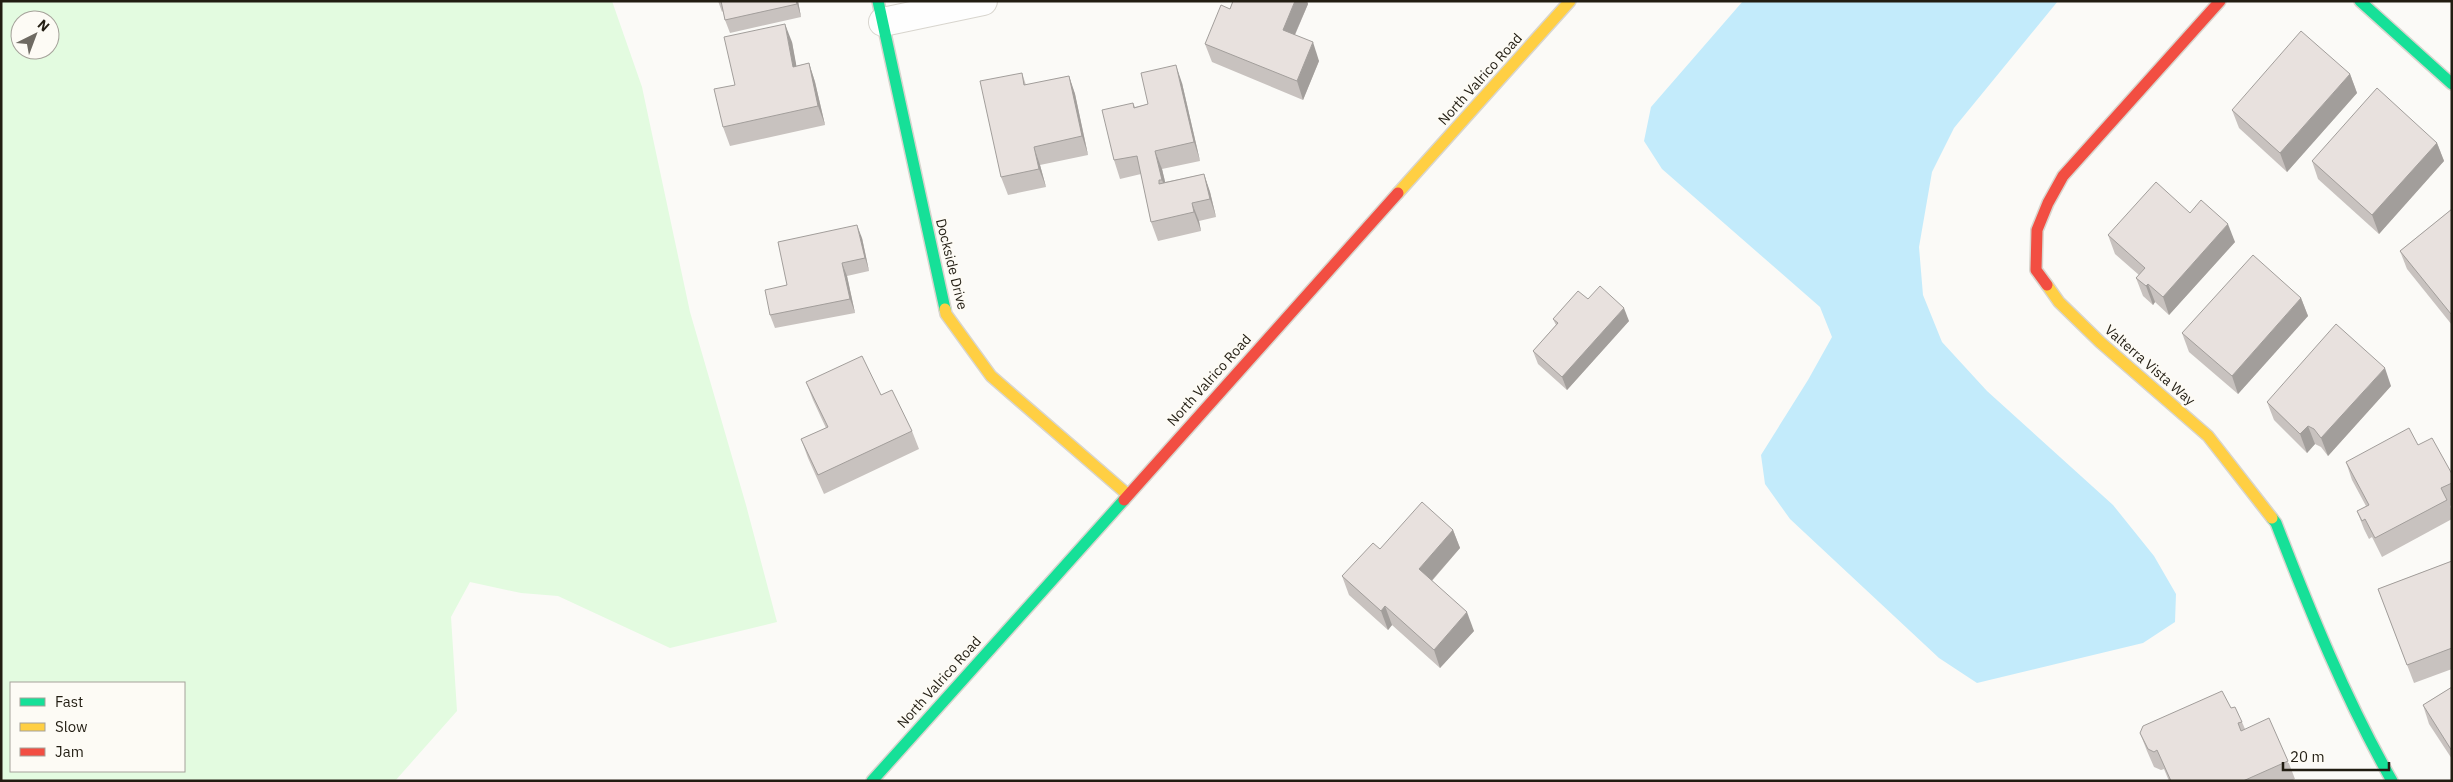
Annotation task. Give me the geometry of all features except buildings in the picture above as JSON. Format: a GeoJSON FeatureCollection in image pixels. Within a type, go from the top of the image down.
{"type":"FeatureCollection","features":[{"type":"Feature","properties":{"kind":"street"},"geometry":{"type":"LineString","coordinates":[[880,12],[983,1]]}},
{"type":"Feature","properties":{"kind":"street","name":"North Valrico Road"},"geometry":{"type":"LineString","coordinates":[[872,781],[1570,1]]}},
{"type":"Feature","properties":{"kind":"street","name":"Valterra Vista Way"},"geometry":{"type":"LineString","coordinates":[[2220,1],[2063,176],[2048,203],[2037,230],[2036,270],[2059,302],[2100,342],[2208,436],[2276,523],[2315,624],[2363,730],[2392,781]]}},
{"type":"Feature","properties":{"kind":"street"},"geometry":{"type":"LineString","coordinates":[[2360,1],[2452,84]]}},
{"type":"Feature","properties":{"kind":"street","name":"Dockside Drive"},"geometry":{"type":"LineString","coordinates":[[880,12],[946,314],[991,376],[1127,494]]}},
{"type":"Feature","properties":{"kind":"green space"},"geometry":{"type":"Polygon","coordinates":[[[1,1],[612,1],[642,87],[690,312],[746,505],[777,622],[670,648],[558,596],[521,593],[470,582],[451,617],[457,711],[395,781],[1,781],[1,1]]]}},
{"type":"Feature","properties":{"kind":"water"},"geometry":{"type":"Polygon","coordinates":[[[1743,1],[2058,1],[1954,128],[1932,172],[1919,247],[1923,295],[1942,342],[1987,391],[2113,505],[2154,556],[2176,594],[2175,622],[2143,643],[1977,683],[1939,658],[1790,519],[1765,484],[1761,455],[1808,380],[1832,337],[1820,307],[1662,169],[1644,141],[1651,107],[1743,1]]]}},
{"type":"Feature","properties":{"kind":"traffic: fast"},"geometry":{"type":"LineString","coordinates":[[878,1],[945,309]]}},
{"type":"Feature","properties":{"kind":"traffic: fast"},"geometry":{"type":"LineString","coordinates":[[2360,1],[2452,84]]}},
{"type":"Feature","properties":{"kind":"traffic: fast"},"geometry":{"type":"LineString","coordinates":[[872,781],[1124,500]]}},
{"type":"Feature","properties":{"kind":"traffic: fast"},"geometry":{"type":"LineString","coordinates":[[2272,518],[2276,523],[2315,621],[2344,686],[2392,781]]}},
{"type":"Feature","properties":{"kind":"traffic: slow"},"geometry":{"type":"LineString","coordinates":[[1398,193],[1570,1]]}},
{"type":"Feature","properties":{"kind":"traffic: slow"},"geometry":{"type":"LineString","coordinates":[[2047,285],[2059,302],[2100,342],[2208,436],[2272,518]]}},
{"type":"Feature","properties":{"kind":"traffic: slow"},"geometry":{"type":"LineString","coordinates":[[945,309],[946,314],[991,376],[1127,494]]}},
{"type":"Feature","properties":{"kind":"traffic: jam"},"geometry":{"type":"LineString","coordinates":[[2047,285],[2036,270],[2037,230],[2048,203],[2063,176],[2220,1]]}},
{"type":"Feature","properties":{"kind":"traffic: jam"},"geometry":{"type":"LineString","coordinates":[[1124,500],[1398,193]]}}]}
